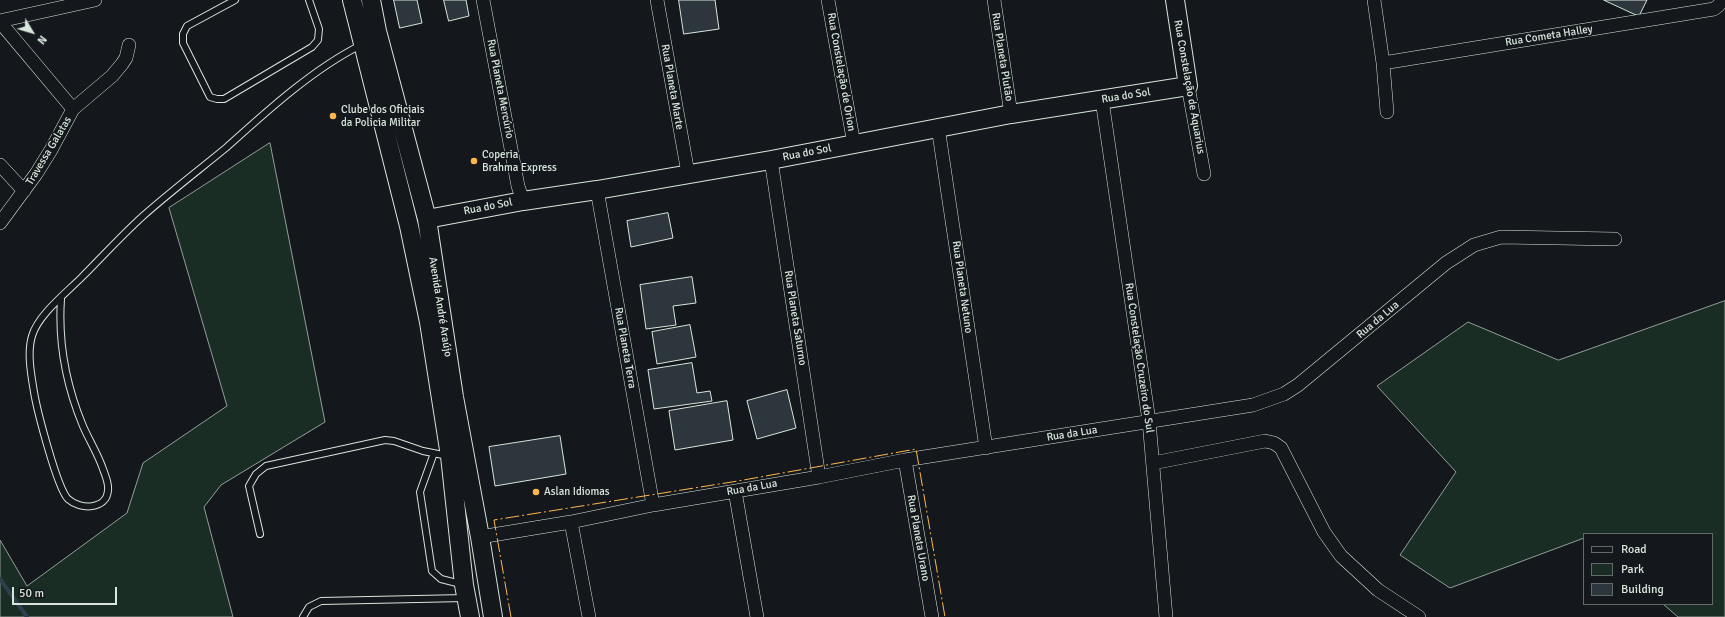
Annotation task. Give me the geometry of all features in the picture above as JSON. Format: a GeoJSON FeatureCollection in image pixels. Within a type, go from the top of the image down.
{"type":"FeatureCollection","features":[{"type":"Feature","properties":{"kind":"main road","name":"Avenida André Araújo"},"geometry":{"type":"LineString","coordinates":[[352,0],[409,226],[429,322],[442,454],[470,617]]}},
{"type":"Feature","properties":{"kind":"main road","name":"Avenida André Araújo"},"geometry":{"type":"LineString","coordinates":[[371,0],[377,31],[426,219],[454,397],[493,617]]}},
{"type":"Feature","properties":{"kind":"main road","name":"Rua Constelação de Aquarius"},"geometry":{"type":"LineString","coordinates":[[1175,0],[1188,86]]}},
{"type":"Feature","properties":{"kind":"main road","name":"Rua do Sol"},"geometry":{"type":"LineString","coordinates":[[426,219],[523,201],[597,190],[688,173],[771,160],[1011,114],[1188,86]]}},
{"type":"Feature","properties":{"kind":"street"},"geometry":{"type":"LineString","coordinates":[[73,109],[0,22],[95,0]]}},
{"type":"Feature","properties":{"kind":"street","name":"Rua Planeta Mercúrio"},"geometry":{"type":"LineString","coordinates":[[483,0],[518,186],[523,201]]}},
{"type":"Feature","properties":{"kind":"street","name":"Rua Planeta Marte"},"geometry":{"type":"LineString","coordinates":[[657,0],[688,173]]}},
{"type":"Feature","properties":{"kind":"street","name":"Rua Constelação de Orion"},"geometry":{"type":"LineString","coordinates":[[828,0],[854,144]]}},
{"type":"Feature","properties":{"kind":"street","name":"Rua Planeta Plutão"},"geometry":{"type":"LineString","coordinates":[[994,0],[1011,114]]}},
{"type":"Feature","properties":{"kind":"street"},"geometry":{"type":"LineString","coordinates":[[1374,0],[1384,63],[1387,112]]}},
{"type":"Feature","properties":{"kind":"street","name":"Rua Cometa Halley"},"geometry":{"type":"LineString","coordinates":[[1384,63],[1718,4]]}},
{"type":"Feature","properties":{"kind":"street","name":"Travessa Galatas"},"geometry":{"type":"LineString","coordinates":[[0,223],[24,192],[51,150],[73,109],[112,76],[122,64],[127,54],[129,45]]}},
{"type":"Feature","properties":{"kind":"street","name":"Rua Constelação de Aquarius"},"geometry":{"type":"LineString","coordinates":[[1188,86],[1204,174]]}},
{"type":"Feature","properties":{"kind":"street","name":"Rua Constelação Cruzeiro do Sul"},"geometry":{"type":"LineString","coordinates":[[1102,100],[1149,421],[1166,617]]}},
{"type":"Feature","properties":{"kind":"street","name":"Rua Planeta Netuno"},"geometry":{"type":"LineString","coordinates":[[938,127],[986,448]]}},
{"type":"Feature","properties":{"kind":"street","name":"Rua Planeta Saturno"},"geometry":{"type":"LineString","coordinates":[[771,160],[819,477]]}},
{"type":"Feature","properties":{"kind":"street"},"geometry":{"type":"LineString","coordinates":[[0,165],[24,192]]}},
{"type":"Feature","properties":{"kind":"street","name":"Rua Planeta Terra"},"geometry":{"type":"LineString","coordinates":[[597,190],[653,506]]}},
{"type":"Feature","properties":{"kind":"street","name":"Rua da Lua"},"geometry":{"type":"LineString","coordinates":[[480,537],[571,522],[905,460],[1253,405],[1284,394],[1315,371],[1446,263],[1474,245],[1501,237],[1615,239]]}},
{"type":"Feature","properties":{"kind":"street"},"geometry":{"type":"LineString","coordinates":[[1153,463],[1265,442],[1274,443],[1281,448],[1324,532],[1341,556],[1378,590],[1419,617]]}},
{"type":"Feature","properties":{"kind":"street","name":"Rua Planeta Urano"},"geometry":{"type":"LineString","coordinates":[[905,460],[932,617]]}},
{"type":"Feature","properties":{"kind":"street"},"geometry":{"type":"LineString","coordinates":[[735,491],[756,617]]}},
{"type":"Feature","properties":{"kind":"street"},"geometry":{"type":"LineString","coordinates":[[571,522],[588,617]]}},
{"type":"Feature","properties":{"kind":"lane"},"geometry":{"type":"LineString","coordinates":[[235,0],[187,26],[183,34],[183,43],[210,97],[217,99],[224,99],[312,48],[318,40],[320,29],[309,0]]}},
{"type":"Feature","properties":{"kind":"lane"},"geometry":{"type":"LineString","coordinates":[[61,299],[60,318],[62,350],[69,386],[83,426],[102,465],[108,482],[108,491],[105,499],[100,504],[94,506],[76,504],[67,498],[61,488],[50,456],[34,393],[30,353],[32,335],[39,321],[143,216],[285,96],[347,52],[363,45]]}},
{"type":"Feature","properties":{"kind":"lane"},"geometry":{"type":"LineString","coordinates":[[260,534],[249,486],[256,474],[266,466],[385,440],[442,454],[420,492],[432,571],[441,579],[465,591]]}},
{"type":"Feature","properties":{"kind":"lane"},"geometry":{"type":"LineString","coordinates":[[303,617],[308,607],[321,600],[465,591]]}},
{"type":"Feature","properties":{"kind":"green space"},"geometry":{"type":"Polygon","coordinates":[[[270,143],[325,422],[221,485],[204,507],[233,617],[0,617],[0,540],[27,586],[127,513],[143,463],[227,406],[169,208],[270,143]]]}},
{"type":"Feature","properties":{"kind":"green space"},"geometry":{"type":"Polygon","coordinates":[[[1725,301],[1725,617],[1678,617],[1664,605],[1713,605],[1713,533],[1583,533],[1583,538],[1450,588],[1400,555],[1456,472],[1377,386],[1468,322],[1558,360],[1725,301]]]}},
{"type":"Feature","properties":{"kind":"building"},"geometry":{"type":"Polygon","coordinates":[[[394,0],[417,0],[422,23],[400,28],[394,0]]]}},
{"type":"Feature","properties":{"kind":"building"},"geometry":{"type":"Polygon","coordinates":[[[444,0],[466,0],[469,16],[449,21],[444,0]]]}},
{"type":"Feature","properties":{"kind":"building"},"geometry":{"type":"Polygon","coordinates":[[[679,0],[715,0],[719,29],[684,34],[679,0]]]}},
{"type":"Feature","properties":{"kind":"building"},"geometry":{"type":"Polygon","coordinates":[[[1604,0],[1647,0],[1639,16],[1604,0]]]}},
{"type":"Feature","properties":{"kind":"building"},"geometry":{"type":"Polygon","coordinates":[[[668,213],[673,238],[631,247],[627,221],[668,213]]]}},
{"type":"Feature","properties":{"kind":"building"},"geometry":{"type":"Polygon","coordinates":[[[692,277],[696,303],[673,306],[676,325],[646,329],[640,285],[692,277]]]}},
{"type":"Feature","properties":{"kind":"building"},"geometry":{"type":"Polygon","coordinates":[[[690,325],[696,357],[657,364],[652,332],[690,325]]]}},
{"type":"Feature","properties":{"kind":"building"},"geometry":{"type":"Polygon","coordinates":[[[692,363],[697,393],[710,391],[712,401],[654,409],[648,370],[692,363]]]}},
{"type":"Feature","properties":{"kind":"building"},"geometry":{"type":"Polygon","coordinates":[[[787,390],[796,428],[757,439],[747,401],[787,390]]]}},
{"type":"Feature","properties":{"kind":"building"},"geometry":{"type":"Polygon","coordinates":[[[727,401],[733,440],[675,450],[669,411],[727,401]]]}},
{"type":"Feature","properties":{"kind":"building"},"geometry":{"type":"Polygon","coordinates":[[[560,436],[566,474],[495,486],[489,447],[560,436]]]}},
{"type":"Feature","properties":{"kind":"waterway"},"geometry":{"type":"LineString","coordinates":[[0,579],[27,617]]}},
{"type":"Feature","properties":{"kind":"power"},"geometry":{"type":"LineString","coordinates":[[511,617],[494,520],[738,481],[916,449],[945,617]]}},
{"type":"Feature","properties":{"kind":"place","name":"Clube dos Oficiais da Policia Militar"},"geometry":{"type":"Point","coordinates":[333,116]}},
{"type":"Feature","properties":{"kind":"place","name":"Coperia Brahma Express"},"geometry":{"type":"Point","coordinates":[474,161]}},
{"type":"Feature","properties":{"kind":"place","name":"Aslan Idiomas"},"geometry":{"type":"Point","coordinates":[536,492]}}]}
